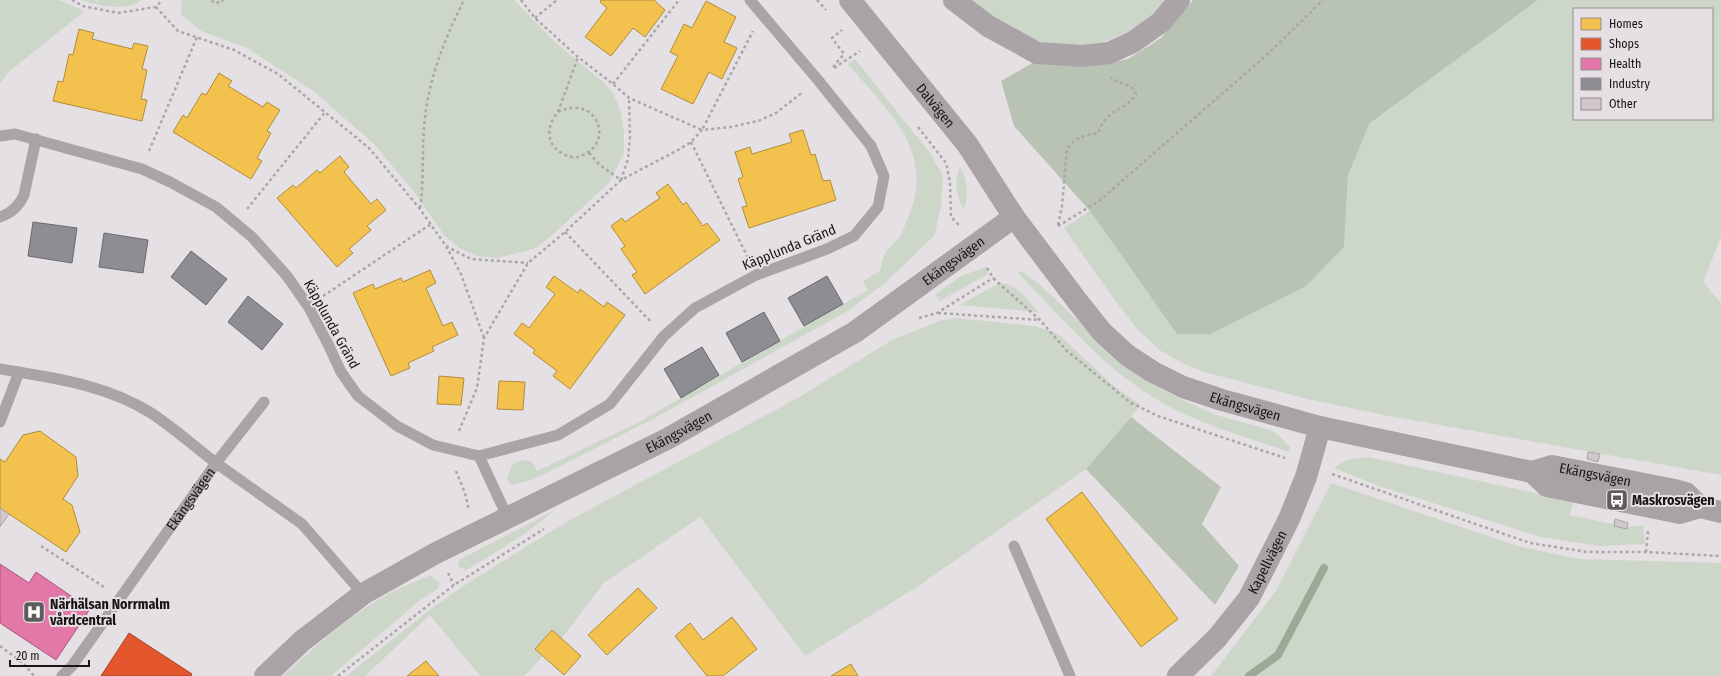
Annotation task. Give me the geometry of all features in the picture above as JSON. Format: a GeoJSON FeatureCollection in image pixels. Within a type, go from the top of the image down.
{"type":"FeatureCollection","features":[{"type":"Feature","properties":{"kind":"street","name":"Dalvägen"},"geometry":{"type":"LineString","coordinates":[[850,0],[967,144],[1014,217]]}},
{"type":"Feature","properties":{"kind":"street"},"geometry":{"type":"LineString","coordinates":[[954,0],[988,26],[1037,52],[1083,56],[1109,52],[1133,42],[1161,22],[1179,0]]}},
{"type":"Feature","properties":{"kind":"street","name":"Ekängsvägen"},"geometry":{"type":"LineString","coordinates":[[265,676],[302,641],[364,594],[436,553],[508,516],[667,439],[855,332],[1014,217],[1097,326],[1127,355],[1153,372],[1183,387],[1222,400],[1320,427],[1532,472],[1552,466],[1676,490],[1686,493],[1711,509]]}},
{"type":"Feature","properties":{"kind":"street","name":"Kapellvägen"},"geometry":{"type":"LineString","coordinates":[[1178,676],[1216,638],[1249,598],[1289,519],[1308,471],[1320,427]]}},
{"type":"Feature","properties":{"kind":"lane","name":"Käpplunda Gränd"},"geometry":{"type":"LineString","coordinates":[[0,136],[15,134],[142,169],[170,182],[216,208],[252,237],[287,276],[308,306],[328,344],[340,372],[358,396],[397,426],[433,445],[479,456],[558,435],[610,404],[664,336],[696,308],[756,275],[827,249],[854,236],[878,207],[884,176],[871,146],[818,80],[750,0]]}},
{"type":"Feature","properties":{"kind":"lane"},"geometry":{"type":"LineString","coordinates":[[0,217],[14,211],[20,204],[24,195],[36,139]]}},
{"type":"Feature","properties":{"kind":"lane"},"geometry":{"type":"LineString","coordinates":[[0,369],[86,384],[119,396],[151,413],[216,463],[264,402]]}},
{"type":"Feature","properties":{"kind":"lane"},"geometry":{"type":"LineString","coordinates":[[0,422],[19,372]]}},
{"type":"Feature","properties":{"kind":"lane"},"geometry":{"type":"LineString","coordinates":[[479,456],[508,516]]}},
{"type":"Feature","properties":{"kind":"lane","name":"Ekängsvägen"},"geometry":{"type":"LineString","coordinates":[[62,676],[72,666],[216,463],[302,524],[364,594]]}},
{"type":"Feature","properties":{"kind":"lane"},"geometry":{"type":"LineString","coordinates":[[1014,546],[1070,676]]}},
{"type":"Feature","properties":{"kind":"path"},"geometry":{"type":"LineString","coordinates":[[72,0],[83,6],[118,14],[156,7],[162,0]]}},
{"type":"Feature","properties":{"kind":"path"},"geometry":{"type":"LineString","coordinates":[[212,0],[214,3],[222,2],[223,0]]}},
{"type":"Feature","properties":{"kind":"path"},"geometry":{"type":"LineString","coordinates":[[420,209],[424,160],[424,128],[428,99],[439,54],[464,0]]}},
{"type":"Feature","properties":{"kind":"path"},"geometry":{"type":"LineString","coordinates":[[520,0],[535,18],[578,57],[629,98],[702,130],[732,127],[758,121],[776,113],[818,80]]}},
{"type":"Feature","properties":{"kind":"path"},"geometry":{"type":"LineString","coordinates":[[535,18],[557,0]]}},
{"type":"Feature","properties":{"kind":"path"},"geometry":{"type":"LineString","coordinates":[[613,84],[679,0]]}},
{"type":"Feature","properties":{"kind":"path"},"geometry":{"type":"LineString","coordinates":[[817,0],[829,13]]}},
{"type":"Feature","properties":{"kind":"path"},"geometry":{"type":"LineString","coordinates":[[1109,52],[1110,76],[1114,80],[1128,85],[1135,91],[1136,94],[1128,103],[1107,116],[1102,121],[1098,133],[1080,137],[1066,149],[1062,206],[1058,226],[1099,201],[1269,53],[1323,0]]}},
{"type":"Feature","properties":{"kind":"path"},"geometry":{"type":"LineString","coordinates":[[156,7],[178,31],[234,50],[278,74],[326,111],[369,148],[420,209],[446,246],[461,274],[484,338]]}},
{"type":"Feature","properties":{"kind":"path"},"geometry":{"type":"LineString","coordinates":[[838,24],[847,35]]}},
{"type":"Feature","properties":{"kind":"path"},"geometry":{"type":"LineString","coordinates":[[469,512],[465,494],[452,462],[457,434],[477,388],[484,338],[528,263],[565,232],[621,180],[691,142],[702,130],[754,29]]}},
{"type":"Feature","properties":{"kind":"path"},"geometry":{"type":"LineString","coordinates":[[842,30],[832,38],[844,54],[829,72],[860,51],[856,46]]}},
{"type":"Feature","properties":{"kind":"path"},"geometry":{"type":"LineString","coordinates":[[142,169],[196,37]]}},
{"type":"Feature","properties":{"kind":"path"},"geometry":{"type":"LineString","coordinates":[[558,112],[567,108],[577,107],[586,110],[594,116],[599,125],[600,135],[596,145],[588,153],[578,157],[568,157],[558,152],[552,145],[549,136],[549,128],[552,119],[558,112],[578,57]]}},
{"type":"Feature","properties":{"kind":"path"},"geometry":{"type":"LineString","coordinates":[[621,180],[628,159],[630,137],[629,98]]}},
{"type":"Feature","properties":{"kind":"path"},"geometry":{"type":"LineString","coordinates":[[236,223],[326,111]]}},
{"type":"Feature","properties":{"kind":"path"},"geometry":{"type":"LineString","coordinates":[[918,126],[946,163],[950,182],[952,217],[959,224]]}},
{"type":"Feature","properties":{"kind":"path"},"geometry":{"type":"LineString","coordinates":[[691,142],[756,275]]}},
{"type":"Feature","properties":{"kind":"path"},"geometry":{"type":"LineString","coordinates":[[588,153],[600,165],[621,180]]}},
{"type":"Feature","properties":{"kind":"path"},"geometry":{"type":"LineString","coordinates":[[308,306],[431,224]]}},
{"type":"Feature","properties":{"kind":"path"},"geometry":{"type":"LineString","coordinates":[[565,232],[664,336]]}},
{"type":"Feature","properties":{"kind":"path"},"geometry":{"type":"LineString","coordinates":[[446,246],[471,259],[528,263]]}},
{"type":"Feature","properties":{"kind":"path"},"geometry":{"type":"LineString","coordinates":[[988,271],[993,278],[1040,320],[937,313],[993,278]]}},
{"type":"Feature","properties":{"kind":"path"},"geometry":{"type":"LineString","coordinates":[[1331,473],[1530,543],[1587,552],[1646,552],[1721,556]]}},
{"type":"Feature","properties":{"kind":"path"},"geometry":{"type":"LineString","coordinates":[[1646,552],[1648,530]]}},
{"type":"Feature","properties":{"kind":"path"},"geometry":{"type":"LineString","coordinates":[[41,546],[105,588]]}},
{"type":"Feature","properties":{"kind":"path"},"geometry":{"type":"LineString","coordinates":[[445,568],[454,585]]}},
{"type":"Feature","properties":{"kind":"path"},"geometry":{"type":"LineString","coordinates":[[0,646],[24,664],[34,676]]}},
{"type":"Feature","properties":{"kind":"green space"},"geometry":{"type":"Polygon","coordinates":[[[0,0],[59,0],[85,11],[10,71],[0,83],[0,0]]]}},
{"type":"Feature","properties":{"kind":"green space"},"geometry":{"type":"Polygon","coordinates":[[[81,0],[95,0],[97,2],[100,0],[142,0],[136,4],[128,6],[113,7],[81,0]]]}},
{"type":"Feature","properties":{"kind":"green space"},"geometry":{"type":"Polygon","coordinates":[[[182,0],[514,0],[557,44],[603,82],[613,93],[621,112],[624,132],[624,153],[609,183],[549,238],[534,249],[496,258],[477,256],[459,248],[444,235],[415,193],[374,144],[312,90],[247,48],[201,31],[181,14],[182,0]]]}},
{"type":"Feature","properties":{"kind":"green space"},"geometry":{"type":"Polygon","coordinates":[[[969,0],[1166,0],[1153,14],[1127,32],[1094,46],[1054,46],[1019,34],[969,0]]]}},
{"type":"Feature","properties":{"kind":"green space"},"geometry":{"type":"Polygon","coordinates":[[[1193,0],[1538,0],[1370,123],[1348,175],[1344,247],[1306,286],[1210,334],[1177,334],[1090,211],[1014,126],[1001,81],[1036,61],[1087,67],[1128,59],[1161,38],[1193,0]]]}},
{"type":"Feature","properties":{"kind":"green space"},"geometry":{"type":"Polygon","coordinates":[[[1538,0],[1721,0],[1721,237],[1703,282],[1721,303],[1721,475],[1389,416],[1307,399],[1208,373],[1186,365],[1161,351],[1137,329],[1064,228],[1090,211],[1177,334],[1344,248],[1348,175],[1370,123],[1538,0]]]}},
{"type":"Feature","properties":{"kind":"green space"},"geometry":{"type":"Polygon","coordinates":[[[855,59],[930,153],[943,176],[941,205],[935,235],[884,284],[846,312],[653,419],[532,480],[510,485],[507,479],[512,465],[519,461],[527,460],[532,462],[537,471],[639,422],[868,290],[863,281],[880,271],[882,260],[886,252],[900,235],[908,218],[915,194],[916,172],[912,152],[904,134],[878,98],[848,64],[855,59]]]}},
{"type":"Feature","properties":{"kind":"green space"},"geometry":{"type":"Polygon","coordinates":[[[960,167],[965,177],[967,188],[967,198],[964,209],[959,199],[957,188],[957,177],[960,167]]]}},
{"type":"Feature","properties":{"kind":"green space"},"geometry":{"type":"Polygon","coordinates":[[[986,267],[988,274],[940,301],[935,295],[961,276],[986,267]]]}},
{"type":"Feature","properties":{"kind":"green space"},"geometry":{"type":"Polygon","coordinates":[[[1017,272],[1023,272],[1037,282],[1127,367],[1166,392],[1216,415],[1271,430],[1280,436],[1290,447],[1289,452],[1224,430],[1192,417],[1161,402],[1141,389],[1121,375],[1103,359],[1017,272]]]}},
{"type":"Feature","properties":{"kind":"green space"},"geometry":{"type":"Polygon","coordinates":[[[999,283],[1016,289],[1026,297],[1038,312],[960,305],[999,283]]]}},
{"type":"Feature","properties":{"kind":"green space"},"geometry":{"type":"Polygon","coordinates":[[[957,318],[1034,326],[1057,333],[1114,386],[1141,405],[1086,469],[917,587],[805,656],[700,517],[604,583],[561,639],[551,630],[535,649],[543,656],[524,676],[480,676],[430,615],[365,676],[346,676],[436,605],[471,581],[568,521],[796,399],[892,340],[939,321],[957,318]]]}},
{"type":"Feature","properties":{"kind":"green space"},"geometry":{"type":"Polygon","coordinates":[[[1131,417],[1221,487],[1202,524],[1239,566],[1215,605],[1086,469],[1131,417]]]}},
{"type":"Feature","properties":{"kind":"green space"},"geometry":{"type":"Polygon","coordinates":[[[1368,457],[1573,501],[1570,515],[1626,527],[1643,525],[1645,544],[1599,546],[1541,537],[1379,486],[1334,468],[1350,460],[1368,457]]]}},
{"type":"Feature","properties":{"kind":"green space"},"geometry":{"type":"Polygon","coordinates":[[[1331,483],[1518,546],[1578,559],[1721,563],[1721,676],[1211,676],[1276,591],[1331,483]]]}},
{"type":"Feature","properties":{"kind":"green space"},"geometry":{"type":"Polygon","coordinates":[[[555,510],[523,535],[466,570],[458,566],[459,560],[555,510]]]}},
{"type":"Feature","properties":{"kind":"green space"},"geometry":{"type":"Polygon","coordinates":[[[430,575],[440,583],[438,589],[419,601],[331,676],[283,676],[336,629],[365,608],[396,590],[430,575]]]}},
{"type":"Feature","properties":{"kind":"building: Homes"},"geometry":{"type":"Polygon","coordinates":[[[601,0],[654,0],[665,10],[645,37],[633,28],[611,56],[585,37],[607,8],[600,2],[601,0]]]}},
{"type":"Feature","properties":{"kind":"building: Homes"},"geometry":{"type":"Polygon","coordinates":[[[706,1],[736,17],[724,42],[737,48],[722,79],[709,72],[693,104],[661,89],[678,56],[670,52],[684,24],[692,28],[706,1]]]}},
{"type":"Feature","properties":{"kind":"building: Homes"},"geometry":{"type":"Polygon","coordinates":[[[79,29],[94,33],[92,39],[132,49],[134,43],[148,46],[142,69],[147,70],[141,99],[147,100],[142,121],[53,101],[58,81],[63,82],[69,54],[73,55],[79,29]]]}},
{"type":"Feature","properties":{"kind":"building: Homes"},"geometry":{"type":"Polygon","coordinates":[[[219,73],[232,81],[228,86],[263,107],[267,102],[280,110],[267,131],[271,133],[257,158],[262,161],[251,179],[173,132],[183,115],[187,118],[202,93],[206,95],[219,73]]]}},
{"type":"Feature","properties":{"kind":"building: Homes"},"geometry":{"type":"Polygon","coordinates":[[[803,130],[811,155],[815,154],[823,181],[830,180],[836,200],[749,228],[742,207],[747,206],[738,179],[743,177],[735,152],[750,147],[752,154],[792,142],[789,134],[803,130]]]}},
{"type":"Feature","properties":{"kind":"building: Homes"},"geometry":{"type":"Polygon","coordinates":[[[340,156],[349,167],[344,172],[371,204],[377,199],[386,210],[367,226],[371,230],[349,249],[353,253],[337,267],[277,198],[293,185],[296,188],[317,170],[320,173],[340,156]]]}},
{"type":"Feature","properties":{"kind":"building: Homes"},"geometry":{"type":"Polygon","coordinates":[[[668,184],[683,205],[686,202],[703,226],[707,223],[720,240],[645,294],[632,275],[637,272],[621,249],[625,246],[611,226],[622,218],[625,222],[660,198],[656,193],[668,184]]]}},
{"type":"Feature","properties":{"kind":"building: Homes"},"geometry":{"type":"Polygon","coordinates":[[[430,270],[436,283],[426,288],[443,326],[452,322],[458,335],[432,347],[434,351],[408,363],[410,368],[391,376],[353,293],[373,284],[375,289],[401,278],[403,282],[430,270]]]}},
{"type":"Feature","properties":{"kind":"building: Homes"},"geometry":{"type":"Polygon","coordinates":[[[554,276],[578,293],[580,289],[604,307],[607,302],[625,315],[570,389],[553,376],[557,371],[533,353],[535,350],[514,334],[522,323],[529,328],[555,294],[546,287],[554,276]]]}},
{"type":"Feature","properties":{"kind":"building: Homes"},"geometry":{"type":"Polygon","coordinates":[[[439,376],[464,378],[461,405],[437,404],[439,376]]]}},
{"type":"Feature","properties":{"kind":"building: Homes"},"geometry":{"type":"Polygon","coordinates":[[[499,381],[525,382],[523,410],[497,409],[499,381]]]}},
{"type":"Feature","properties":{"kind":"building: Homes"},"geometry":{"type":"Polygon","coordinates":[[[40,431],[76,457],[78,476],[63,499],[72,505],[80,532],[66,552],[0,508],[0,459],[5,462],[23,435],[40,431]]]}},
{"type":"Feature","properties":{"kind":"building: Homes"},"geometry":{"type":"Polygon","coordinates":[[[1082,492],[1178,619],[1141,647],[1046,519],[1082,492]]]}},
{"type":"Feature","properties":{"kind":"building: Homes"},"geometry":{"type":"Polygon","coordinates":[[[638,588],[657,608],[607,655],[588,635],[638,588]]]}},
{"type":"Feature","properties":{"kind":"building: Homes"},"geometry":{"type":"Polygon","coordinates":[[[732,617],[757,649],[723,676],[707,676],[675,636],[690,623],[703,640],[732,617]]]}},
{"type":"Feature","properties":{"kind":"building: Homes"},"geometry":{"type":"Polygon","coordinates":[[[552,630],[581,656],[564,675],[535,649],[552,630]]]}},
{"type":"Feature","properties":{"kind":"building: Homes"},"geometry":{"type":"Polygon","coordinates":[[[426,661],[439,676],[407,676],[426,661]]]}},
{"type":"Feature","properties":{"kind":"building: Homes"},"geometry":{"type":"Polygon","coordinates":[[[851,664],[858,676],[831,676],[851,664]]]}},
{"type":"Feature","properties":{"kind":"building: Shops"},"geometry":{"type":"Polygon","coordinates":[[[129,633],[192,674],[191,676],[101,676],[129,633]]]}},
{"type":"Feature","properties":{"kind":"building: Health"},"geometry":{"type":"Polygon","coordinates":[[[0,564],[29,583],[36,572],[90,609],[56,660],[0,623],[0,564]]]}},
{"type":"Feature","properties":{"kind":"building: Industry"},"geometry":{"type":"Polygon","coordinates":[[[33,222],[77,228],[72,263],[28,256],[33,222]]]}},
{"type":"Feature","properties":{"kind":"building: Industry"},"geometry":{"type":"Polygon","coordinates":[[[104,233],[148,240],[143,273],[99,267],[104,233]]]}},
{"type":"Feature","properties":{"kind":"building: Industry"},"geometry":{"type":"Polygon","coordinates":[[[191,251],[227,279],[206,305],[171,277],[191,251]]]}},
{"type":"Feature","properties":{"kind":"building: Industry"},"geometry":{"type":"Polygon","coordinates":[[[827,276],[843,304],[804,326],[788,298],[827,276]]]}},
{"type":"Feature","properties":{"kind":"building: Industry"},"geometry":{"type":"Polygon","coordinates":[[[248,296],[283,324],[262,350],[228,322],[248,296]]]}},
{"type":"Feature","properties":{"kind":"building: Industry"},"geometry":{"type":"Polygon","coordinates":[[[764,312],[780,341],[742,362],[726,333],[764,312]]]}},
{"type":"Feature","properties":{"kind":"building: Industry"},"geometry":{"type":"Polygon","coordinates":[[[702,347],[719,375],[681,398],[664,369],[702,347]]]}},
{"type":"Feature","properties":{"kind":"building: Other"},"geometry":{"type":"Polygon","coordinates":[[[1588,452],[1600,454],[1598,462],[1587,459],[1588,452]]]}},
{"type":"Feature","properties":{"kind":"building: Other"},"geometry":{"type":"Polygon","coordinates":[[[0,508],[9,514],[0,527],[0,508]]]}},
{"type":"Feature","properties":{"kind":"building: Other"},"geometry":{"type":"Polygon","coordinates":[[[1615,519],[1628,523],[1627,529],[1614,526],[1615,519]]]}},
{"type":"Feature","properties":{"kind":"waterway"},"geometry":{"type":"LineString","coordinates":[[1249,676],[1278,655],[1324,568]]}},
{"type":"Feature","properties":{"kind":"place","name":"Maskrosvägen"},"geometry":{"type":"Point","coordinates":[1617,500]}},
{"type":"Feature","properties":{"kind":"place","name":"Närhälsan Norrmalm vårdcentral"},"geometry":{"type":"Point","coordinates":[34,612]}}]}
